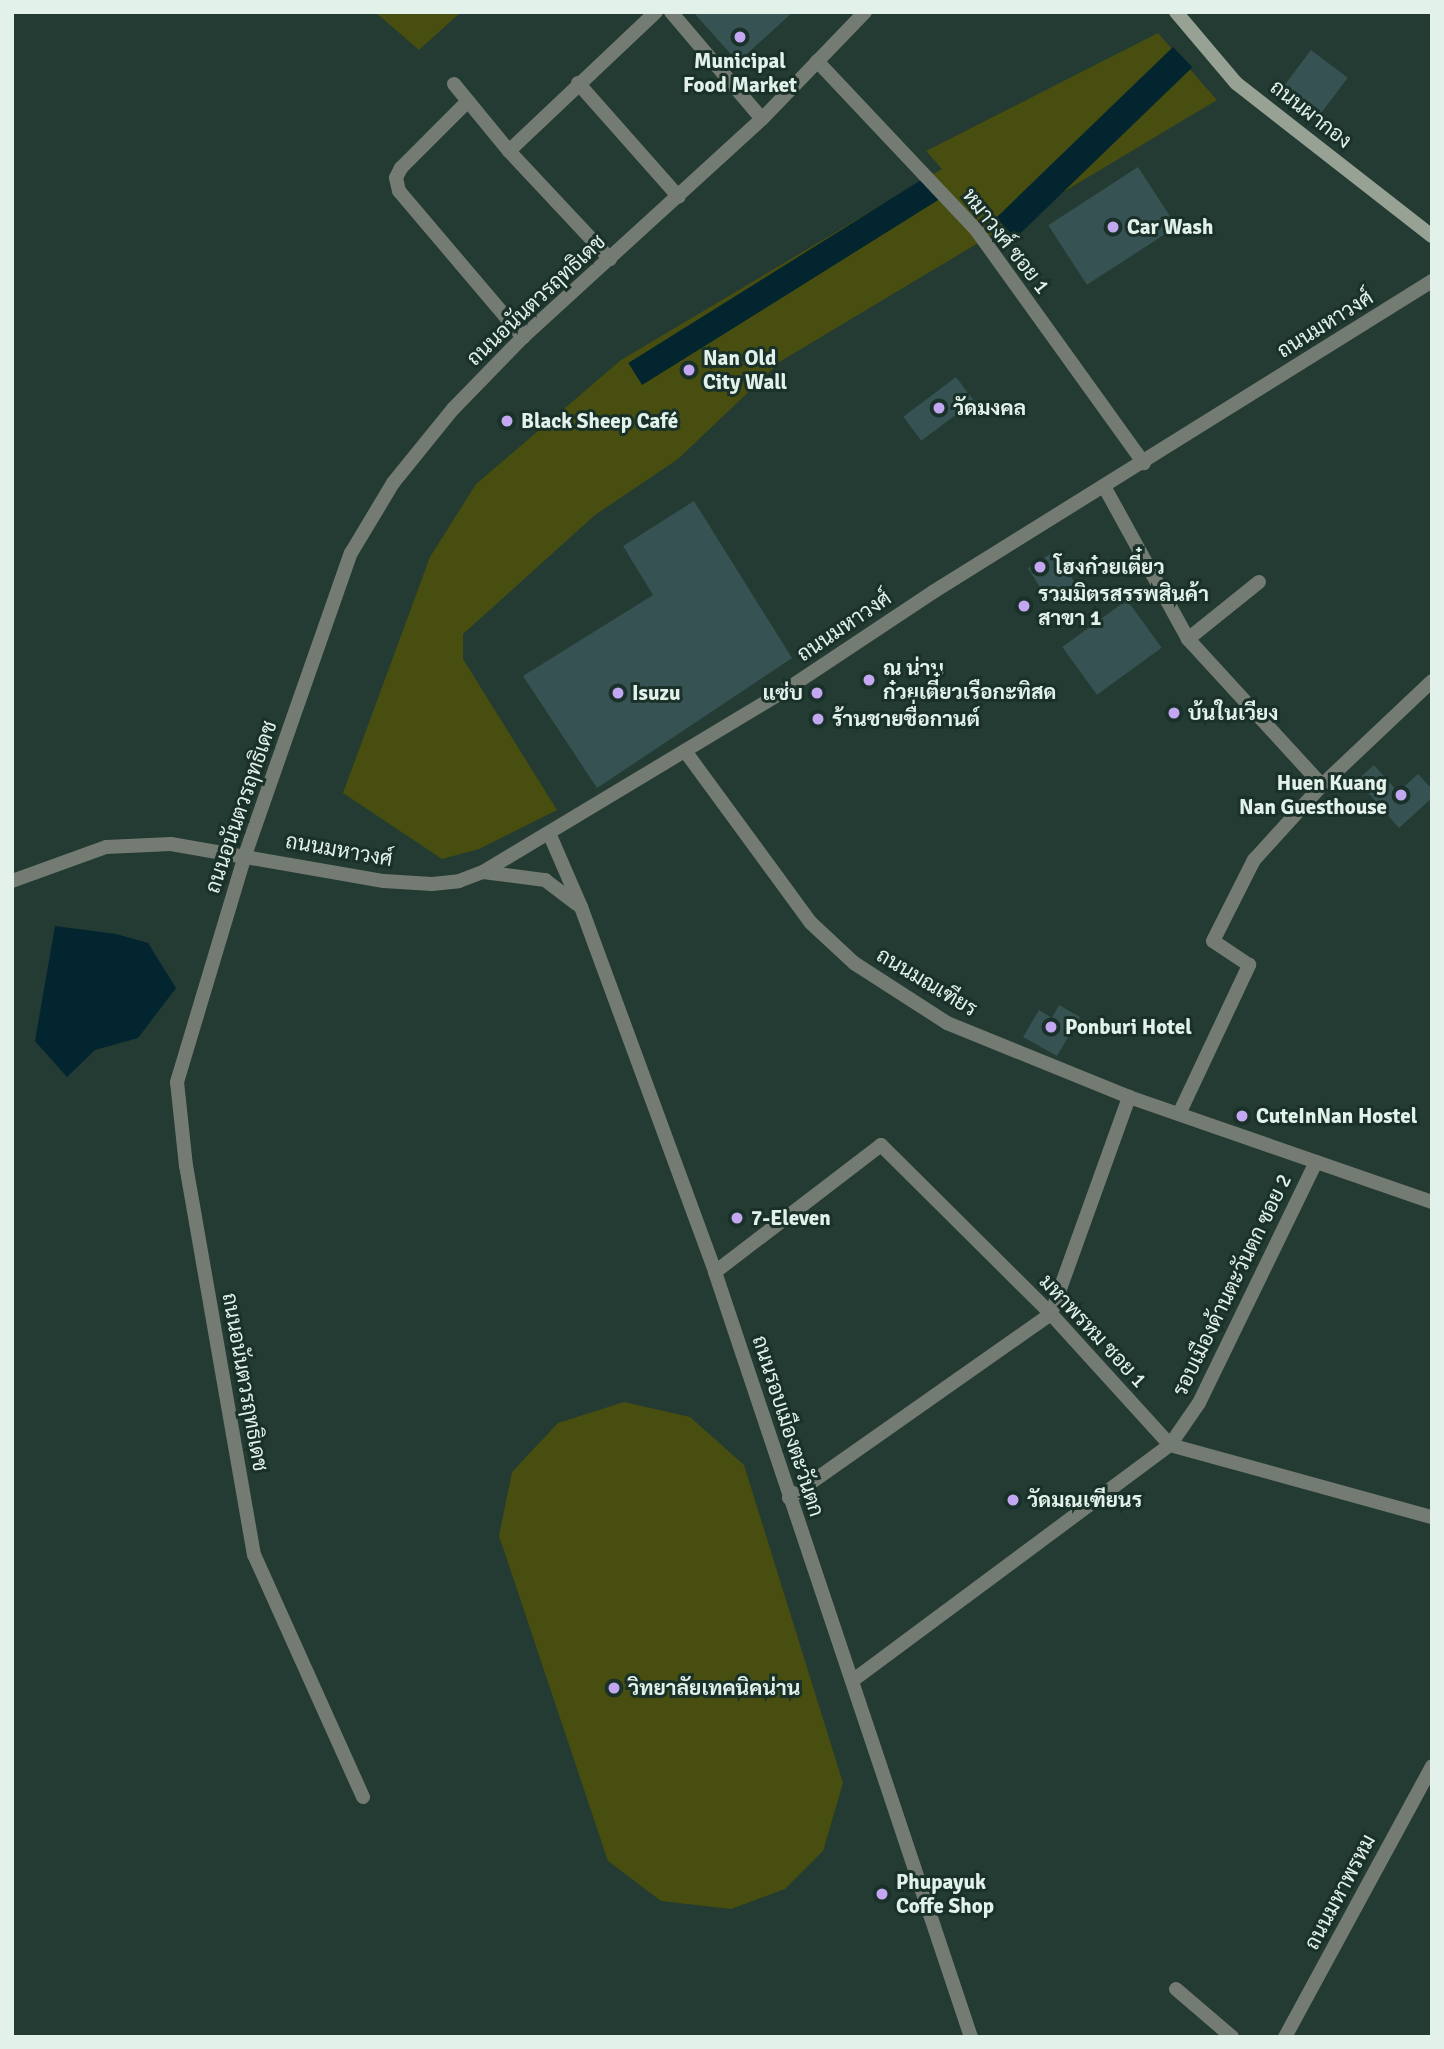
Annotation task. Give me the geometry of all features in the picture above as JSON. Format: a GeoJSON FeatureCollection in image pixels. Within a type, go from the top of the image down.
{"type":"FeatureCollection","features":[{"type":"Feature","properties":{"kind":"main road","name":"ถนนผากอง"},"geometry":{"type":"LineString","coordinates":[[1176,12],[1236,83],[1432,236]]}},
{"type":"Feature","properties":{"kind":"street"},"geometry":{"type":"LineString","coordinates":[[509,151],[656,12]]}},
{"type":"Feature","properties":{"kind":"street"},"geometry":{"type":"LineString","coordinates":[[671,12],[762,119]]}},
{"type":"Feature","properties":{"kind":"street","name":"ถนนอนันตวรฤทธิเดช"},"geometry":{"type":"LineString","coordinates":[[363,1797],[254,1555],[186,1166],[177,1082],[245,855],[351,554],[393,482],[453,409],[523,337],[762,119],[865,12]]}},
{"type":"Feature","properties":{"kind":"street","name":"หมาวงศ์ ซอย 1"},"geometry":{"type":"LineString","coordinates":[[817,61],[977,231],[1144,463]]}},
{"type":"Feature","properties":{"kind":"street"},"geometry":{"type":"LineString","coordinates":[[578,83],[679,197]]}},
{"type":"Feature","properties":{"kind":"street"},"geometry":{"type":"LineString","coordinates":[[454,84],[509,151],[610,259]]}},
{"type":"Feature","properties":{"kind":"street"},"geometry":{"type":"LineString","coordinates":[[468,101],[401,168],[397,178],[399,191],[523,337]]}},
{"type":"Feature","properties":{"kind":"street","name":"ถนนมหาวงศ์"},"geometry":{"type":"LineString","coordinates":[[12,881],[106,847],[171,844],[384,881],[432,884],[459,881],[482,872],[778,695],[933,592],[1105,488],[1432,281]]}},
{"type":"Feature","properties":{"kind":"street"},"geometry":{"type":"LineString","coordinates":[[1105,488],[1188,639],[1322,785]]}},
{"type":"Feature","properties":{"kind":"street"},"geometry":{"type":"LineString","coordinates":[[1188,639],[1259,582]]}},
{"type":"Feature","properties":{"kind":"street"},"geometry":{"type":"LineString","coordinates":[[1179,1114],[1249,965],[1213,941],[1254,860],[1322,785],[1432,681]]}},
{"type":"Feature","properties":{"kind":"street","name":"ถนนมณเฑียร"},"geometry":{"type":"LineString","coordinates":[[685,751],[811,923],[855,963],[947,1023],[1129,1097],[1432,1202]]}},
{"type":"Feature","properties":{"kind":"street","name":"ถนนรอบเมืองตะวันตก"},"geometry":{"type":"LineString","coordinates":[[549,833],[581,907],[715,1272],[971,2037]]}},
{"type":"Feature","properties":{"kind":"street"},"geometry":{"type":"LineString","coordinates":[[482,872],[545,880],[581,907]]}},
{"type":"Feature","properties":{"kind":"street"},"geometry":{"type":"LineString","coordinates":[[789,1498],[1051,1314],[1129,1097]]}},
{"type":"Feature","properties":{"kind":"street","name":"มหาพรหม ซอย 1"},"geometry":{"type":"LineString","coordinates":[[715,1272],[881,1145],[1051,1314],[1170,1445]]}},
{"type":"Feature","properties":{"kind":"street","name":"รอบเมืองด้านตะวันตก ซอย 2"},"geometry":{"type":"LineString","coordinates":[[852,1681],[1170,1445],[1199,1403],[1316,1162]]}},
{"type":"Feature","properties":{"kind":"street"},"geometry":{"type":"LineString","coordinates":[[1170,1445],[1432,1517]]}},
{"type":"Feature","properties":{"kind":"street","name":"ถนนมหาพรหม"},"geometry":{"type":"LineString","coordinates":[[1285,2037],[1432,1766]]}},
{"type":"Feature","properties":{"kind":"street"},"geometry":{"type":"LineString","coordinates":[[1176,1989],[1232,2037]]}},
{"type":"Feature","properties":{"kind":"green space"},"geometry":{"type":"Polygon","coordinates":[[[375,12],[461,12],[419,50],[375,12]]]}},
{"type":"Feature","properties":{"kind":"green space"},"geometry":{"type":"Polygon","coordinates":[[[1158,33],[1217,100],[781,361],[678,459],[595,515],[463,634],[463,659],[557,810],[479,849],[442,859],[343,793],[430,557],[476,484],[621,360],[942,169],[926,151],[1158,33]]]}},
{"type":"Feature","properties":{"kind":"green space"},"geometry":{"type":"Polygon","coordinates":[[[624,1402],[690,1417],[744,1465],[843,1783],[823,1851],[785,1889],[731,1909],[661,1901],[608,1861],[499,1536],[512,1472],[558,1423],[624,1402]]]}},
{"type":"Feature","properties":{"kind":"water"},"geometry":{"type":"Polygon","coordinates":[[[1173,47],[1192,67],[1015,238],[996,218],[1173,47]]]}},
{"type":"Feature","properties":{"kind":"water"},"geometry":{"type":"Polygon","coordinates":[[[926,177],[940,199],[642,385],[628,363],[926,177]]]}},
{"type":"Feature","properties":{"kind":"water"},"geometry":{"type":"Polygon","coordinates":[[[55,926],[116,934],[148,943],[176,988],[138,1038],[95,1050],[67,1077],[35,1041],[55,926]]]}},
{"type":"Feature","properties":{"kind":"building","name":"Municipal Food Market"},"geometry":{"type":"Polygon","coordinates":[[[693,12],[793,12],[738,62],[693,12]]]}},
{"type":"Feature","properties":{"kind":"building"},"geometry":{"type":"Polygon","coordinates":[[[1311,50],[1348,78],[1320,114],[1283,87],[1311,50]]]}},
{"type":"Feature","properties":{"kind":"building","name":"Car Wash"},"geometry":{"type":"Polygon","coordinates":[[[1138,167],[1177,227],[1087,285],[1048,225],[1138,167]]]}},
{"type":"Feature","properties":{"kind":"building","name":"วัดมงคล"},"geometry":{"type":"Polygon","coordinates":[[[956,377],[974,401],[921,441],[903,417],[956,377]]]}},
{"type":"Feature","properties":{"kind":"building"},"geometry":{"type":"Polygon","coordinates":[[[694,501],[792,658],[597,788],[523,676],[653,595],[623,546],[694,501]]]}},
{"type":"Feature","properties":{"kind":"building"},"geometry":{"type":"Polygon","coordinates":[[[1055,551],[1075,583],[1048,600],[1028,568],[1055,551]]]}},
{"type":"Feature","properties":{"kind":"building"},"geometry":{"type":"Polygon","coordinates":[[[1127,600],[1162,648],[1097,695],[1062,647],[1127,600]]]}},
{"type":"Feature","properties":{"kind":"building","name":"Huen Kuang Nan Guesthouse"},"geometry":{"type":"Polygon","coordinates":[[[1374,765],[1398,792],[1418,774],[1432,789],[1432,798],[1399,828],[1357,780],[1374,765]]]}},
{"type":"Feature","properties":{"kind":"building","name":"Ponburi Hotel"},"geometry":{"type":"Polygon","coordinates":[[[1059,1005],[1080,1017],[1057,1056],[1023,1037],[1039,1010],[1052,1018],[1059,1005]]]}},
{"type":"Feature","properties":{"kind":"place","name":"Municipal Food Market"},"geometry":{"type":"Point","coordinates":[740,37]}},
{"type":"Feature","properties":{"kind":"place","name":"Car Wash"},"geometry":{"type":"Point","coordinates":[1113,227]}},
{"type":"Feature","properties":{"kind":"place","name":"Nan Old City Wall"},"geometry":{"type":"Point","coordinates":[689,370]}},
{"type":"Feature","properties":{"kind":"place","name":"วัดมงคล"},"geometry":{"type":"Point","coordinates":[939,408]}},
{"type":"Feature","properties":{"kind":"place","name":"Black Sheep Café"},"geometry":{"type":"Point","coordinates":[507,421]}},
{"type":"Feature","properties":{"kind":"place","name":"โฮงก๋วยเตี๋ยว"},"geometry":{"type":"Point","coordinates":[1040,567]}},
{"type":"Feature","properties":{"kind":"place","name":"รวมมิตรสรรพสินค้า สาขา 1"},"geometry":{"type":"Point","coordinates":[1024,606]}},
{"type":"Feature","properties":{"kind":"place","name":"ณ น่าน ก๋วยเตี๋ยวเรือกะทิสด"},"geometry":{"type":"Point","coordinates":[869,680]}},
{"type":"Feature","properties":{"kind":"place","name":"Isuzu"},"geometry":{"type":"Point","coordinates":[618,693]}},
{"type":"Feature","properties":{"kind":"place","name":"แซ่บ"},"geometry":{"type":"Point","coordinates":[817,693]}},
{"type":"Feature","properties":{"kind":"place","name":"บ้นในเวียง"},"geometry":{"type":"Point","coordinates":[1174,713]}},
{"type":"Feature","properties":{"kind":"place","name":"ร้านชายชื่อกานต์"},"geometry":{"type":"Point","coordinates":[818,719]}},
{"type":"Feature","properties":{"kind":"place","name":"Huen Kuang Nan Guesthouse"},"geometry":{"type":"Point","coordinates":[1401,795]}},
{"type":"Feature","properties":{"kind":"place","name":"Ponburi Hotel"},"geometry":{"type":"Point","coordinates":[1051,1027]}},
{"type":"Feature","properties":{"kind":"place","name":"CuteInNan Hostel"},"geometry":{"type":"Point","coordinates":[1242,1116]}},
{"type":"Feature","properties":{"kind":"place","name":"7-Eleven"},"geometry":{"type":"Point","coordinates":[737,1218]}},
{"type":"Feature","properties":{"kind":"place","name":"วัดมณเฑียนร"},"geometry":{"type":"Point","coordinates":[1013,1500]}},
{"type":"Feature","properties":{"kind":"place","name":"วิทยาลัยเทคนิคน่าน"},"geometry":{"type":"Point","coordinates":[614,1688]}},
{"type":"Feature","properties":{"kind":"place","name":"Phupayuk Coffe Shop"},"geometry":{"type":"Point","coordinates":[882,1894]}}]}
